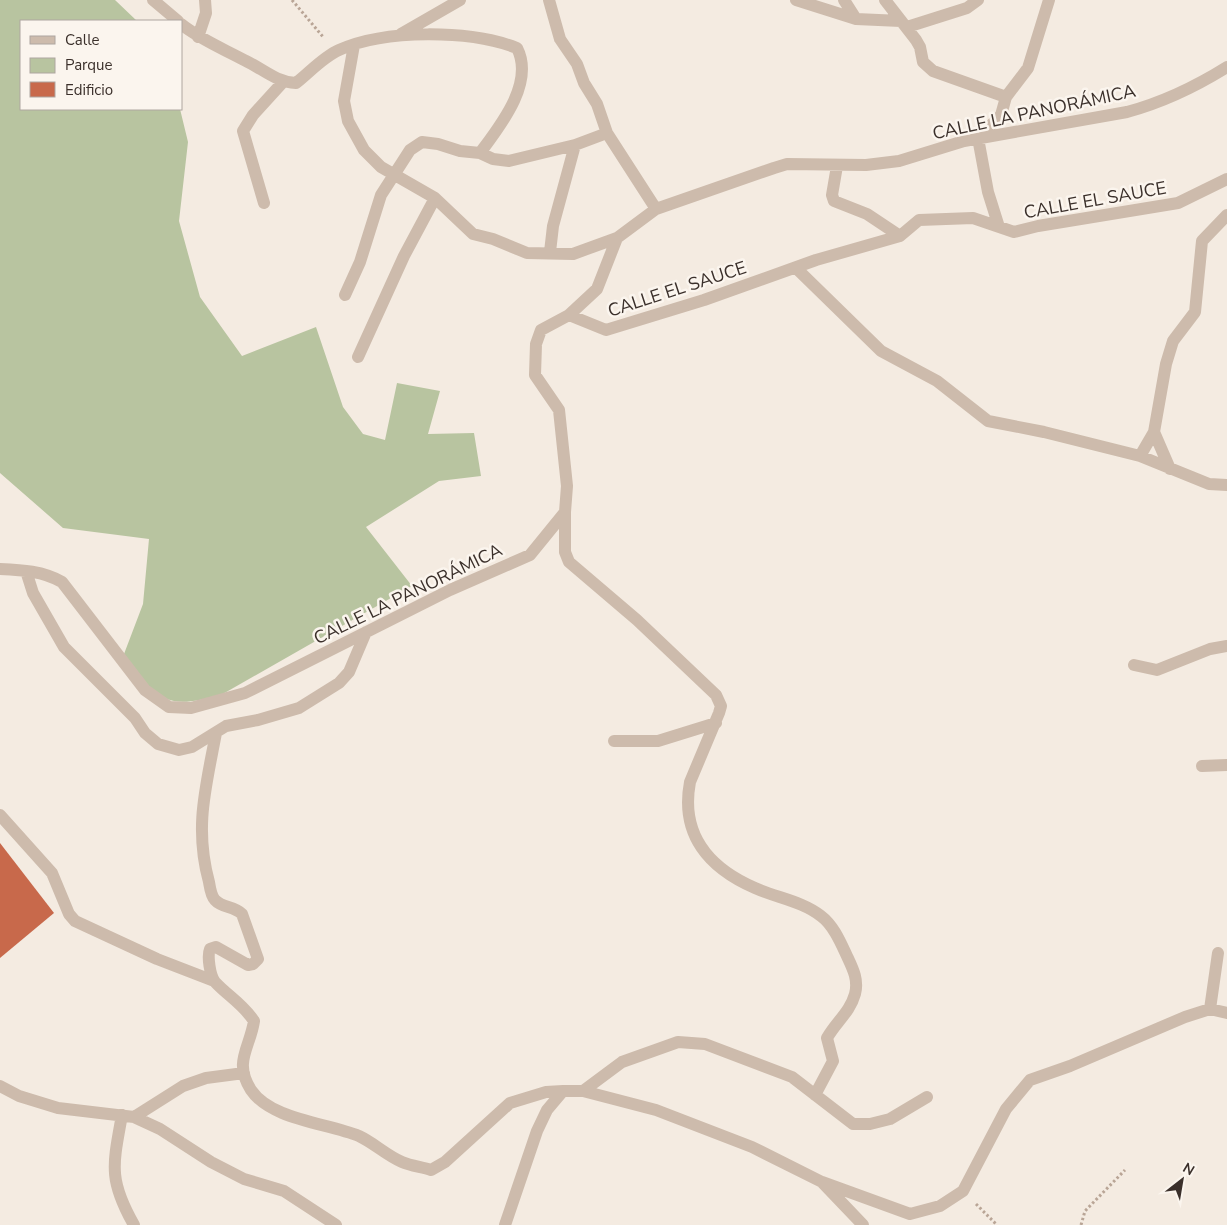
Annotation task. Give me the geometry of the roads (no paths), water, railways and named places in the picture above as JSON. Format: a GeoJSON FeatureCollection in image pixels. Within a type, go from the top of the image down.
{"type":"FeatureCollection","features":[{"type":"Feature","properties":{"kind":"street"},"geometry":{"type":"LineString","coordinates":[[153,0],[177,20]]}},
{"type":"Feature","properties":{"kind":"street"},"geometry":{"type":"LineString","coordinates":[[198,37],[206,14],[206,0]]}},
{"type":"Feature","properties":{"kind":"street"},"geometry":{"type":"LineString","coordinates":[[401,34],[460,0]]}},
{"type":"Feature","properties":{"kind":"street"},"geometry":{"type":"LineString","coordinates":[[549,0],[560,39],[577,64],[584,83],[598,104],[607,133],[656,209]]}},
{"type":"Feature","properties":{"kind":"street"},"geometry":{"type":"LineString","coordinates":[[796,0],[856,19],[904,24],[967,8],[978,0]]}},
{"type":"Feature","properties":{"kind":"street"},"geometry":{"type":"LineString","coordinates":[[844,0],[856,19]]}},
{"type":"Feature","properties":{"kind":"street"},"geometry":{"type":"LineString","coordinates":[[885,0],[920,47],[923,62],[934,72],[1006,97]]}},
{"type":"Feature","properties":{"kind":"street"},"geometry":{"type":"LineString","coordinates":[[999,227],[988,192],[978,138],[1000,115],[1006,97],[1028,68],[1050,0]]}},
{"type":"Feature","properties":{"kind":"street"},"geometry":{"type":"LineString","coordinates":[[182,25],[198,37],[283,82],[296,83],[336,51],[401,34],[478,38],[517,48],[522,57],[520,79],[512,105],[480,153]]}},
{"type":"Feature","properties":{"kind":"street"},"geometry":{"type":"LineString","coordinates":[[354,45],[344,101],[348,121],[364,150],[394,175],[436,198],[473,234],[493,239],[527,253],[573,254],[617,238]]}},
{"type":"Feature","properties":{"kind":"street","name":"CALLE LA PANORÁMICA"},"geometry":{"type":"LineString","coordinates":[[617,238],[656,209],[787,164],[837,166],[899,161],[978,138],[1154,105],[1189,90],[1227,66]]}},
{"type":"Feature","properties":{"kind":"street"},"geometry":{"type":"LineString","coordinates":[[264,202],[243,131],[253,115],[283,82]]}},
{"type":"Feature","properties":{"kind":"street"},"geometry":{"type":"LineString","coordinates":[[344,295],[360,262],[381,195],[410,150],[422,142],[480,153],[493,159],[509,161],[575,145],[607,133]]}},
{"type":"Feature","properties":{"kind":"street"},"geometry":{"type":"LineString","coordinates":[[550,252],[553,226],[575,145]]}},
{"type":"Feature","properties":{"kind":"street"},"geometry":{"type":"LineString","coordinates":[[837,166],[832,195],[834,201],[867,214],[900,236]]}},
{"type":"Feature","properties":{"kind":"street","name":"CALLE EL SAUCE"},"geometry":{"type":"LineString","coordinates":[[569,315],[606,330],[672,311],[796,268],[900,236],[919,220],[973,218],[1014,232],[1038,226],[1178,203],[1227,179]]}},
{"type":"Feature","properties":{"kind":"street"},"geometry":{"type":"LineString","coordinates":[[358,357],[404,256],[436,198]]}},
{"type":"Feature","properties":{"kind":"street"},"geometry":{"type":"LineString","coordinates":[[1140,456],[1154,432],[1166,364],[1173,341],[1195,312],[1202,241],[1227,215]]}},
{"type":"Feature","properties":{"kind":"street"},"geometry":{"type":"LineString","coordinates":[[617,238],[597,288],[569,315],[541,330],[536,344],[535,375],[559,410],[567,486],[564,512],[565,552],[569,562],[636,620],[716,695],[721,706],[716,723],[690,782],[688,793],[687,808],[690,826],[701,847],[722,871],[755,888],[809,907],[824,918],[833,929],[856,975],[855,992],[848,1012],[833,1028],[827,1038],[833,1061],[815,1095]]}},
{"type":"Feature","properties":{"kind":"street"},"geometry":{"type":"LineString","coordinates":[[796,268],[881,350],[937,382],[988,421],[1044,432],[1140,456],[1209,484],[1227,484]]}},
{"type":"Feature","properties":{"kind":"street"},"geometry":{"type":"LineString","coordinates":[[1154,432],[1170,469]]}},
{"type":"Feature","properties":{"kind":"street","name":"CALLE LA PANORÁMICA"},"geometry":{"type":"LineString","coordinates":[[0,569],[26,570],[51,576],[62,582],[145,690],[169,706],[191,708],[245,693],[450,590],[530,555],[564,512]]}},
{"type":"Feature","properties":{"kind":"street"},"geometry":{"type":"LineString","coordinates":[[26,570],[33,593],[64,647],[136,718],[145,733],[158,744],[179,750],[192,747],[232,724],[258,720],[299,708],[339,683],[349,672],[366,632]]}},
{"type":"Feature","properties":{"kind":"street"},"geometry":{"type":"LineString","coordinates":[[1134,664],[1157,670],[1210,649],[1227,646]]}},
{"type":"Feature","properties":{"kind":"street"},"geometry":{"type":"LineString","coordinates":[[614,741],[658,741],[716,723]]}},
{"type":"Feature","properties":{"kind":"street"},"geometry":{"type":"LineString","coordinates":[[214,981],[208,954],[210,949],[216,947],[248,965],[253,964],[258,958],[242,914],[236,909],[220,904],[213,899],[206,874],[200,819],[216,734]]}},
{"type":"Feature","properties":{"kind":"street"},"geometry":{"type":"LineString","coordinates":[[1202,766],[1227,765]]}},
{"type":"Feature","properties":{"kind":"street"},"geometry":{"type":"LineString","coordinates":[[0,815],[52,873],[69,914],[75,921],[157,959],[214,981],[238,1000],[254,1021],[243,1052],[244,1073],[251,1090],[264,1104],[294,1116],[358,1136],[402,1162],[431,1170],[445,1162],[510,1103],[546,1092],[583,1091],[656,1110],[752,1147],[822,1182],[910,1214],[940,1206],[963,1191],[1006,1109],[1030,1080],[1070,1066],[1185,1017],[1210,1009],[1227,1013]]}},
{"type":"Feature","properties":{"kind":"street"},"geometry":{"type":"LineString","coordinates":[[1210,1009],[1218,953]]}},
{"type":"Feature","properties":{"kind":"street"},"geometry":{"type":"LineString","coordinates":[[583,1091],[622,1062],[678,1042],[706,1044],[792,1077],[853,1124],[870,1124],[890,1119],[927,1097]]}},
{"type":"Feature","properties":{"kind":"street"},"geometry":{"type":"LineString","coordinates":[[134,1225],[120,1199],[113,1164],[128,1116],[183,1086],[206,1078],[244,1073]]}},
{"type":"Feature","properties":{"kind":"street"},"geometry":{"type":"LineString","coordinates":[[0,1086],[19,1096],[58,1108],[128,1116],[160,1128],[219,1166],[244,1179],[284,1191],[336,1225]]}},
{"type":"Feature","properties":{"kind":"street"},"geometry":{"type":"LineString","coordinates":[[505,1225],[537,1131],[547,1110],[563,1091]]}},
{"type":"Feature","properties":{"kind":"street"},"geometry":{"type":"LineString","coordinates":[[822,1182],[862,1225]]}}]}
